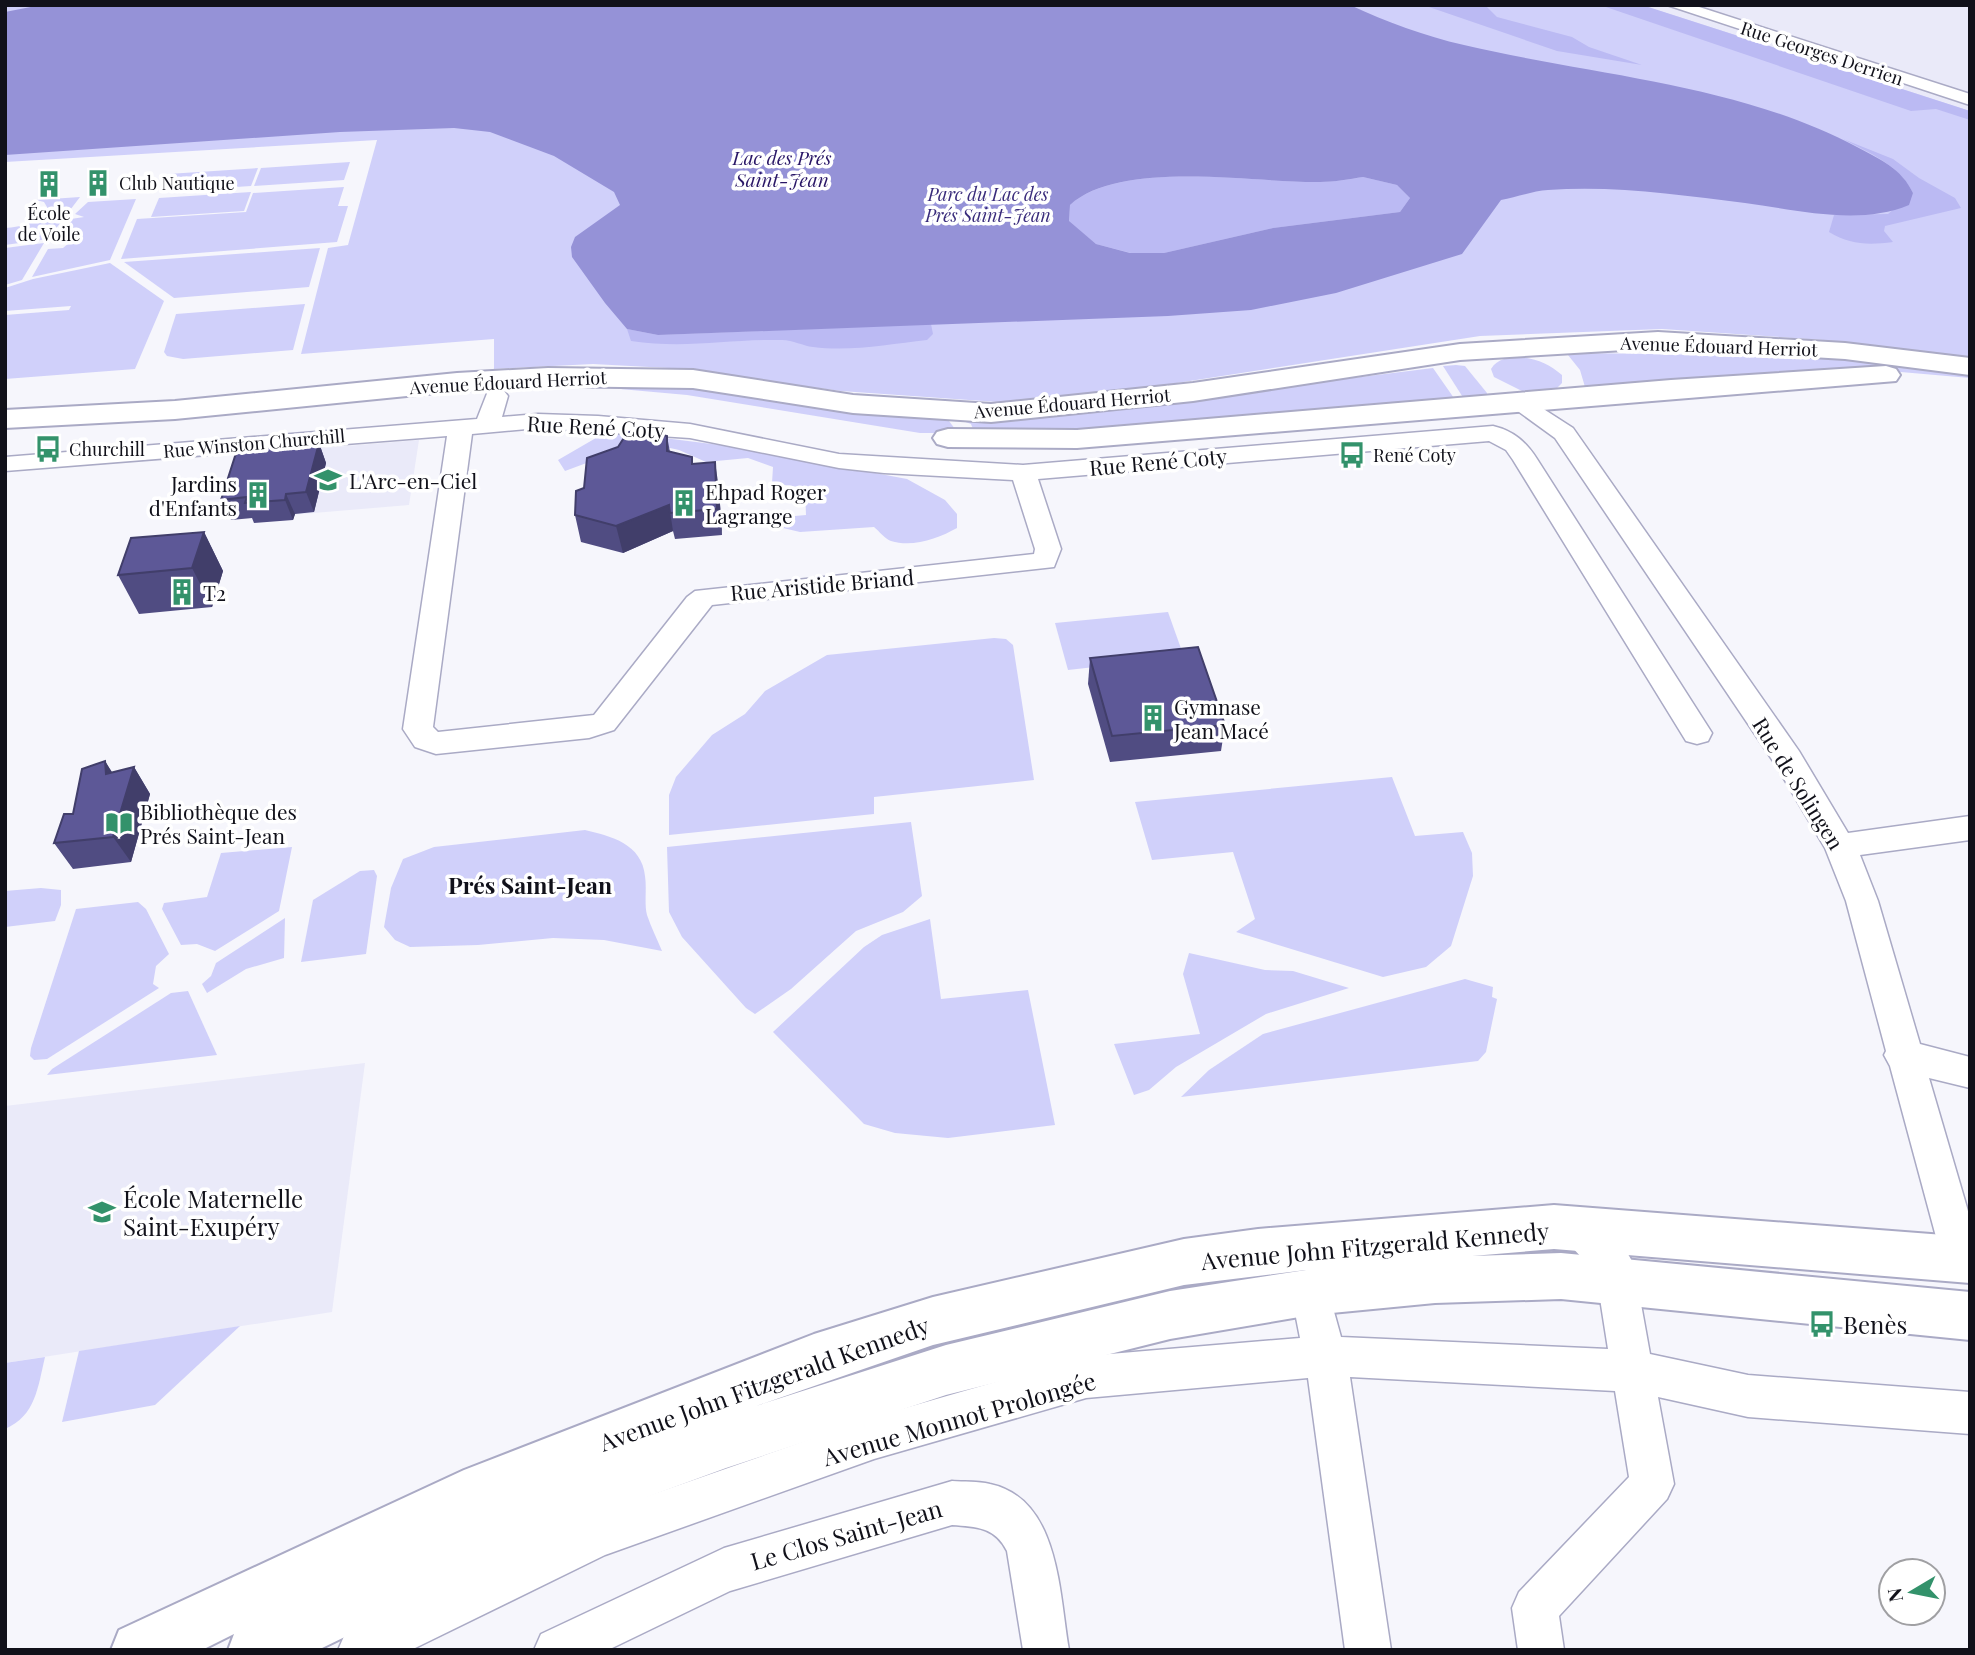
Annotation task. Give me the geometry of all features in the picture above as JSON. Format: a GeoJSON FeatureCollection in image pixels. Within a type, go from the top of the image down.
{"type":"FeatureCollection","features":[{"type":"Feature","properties":{"kind":"main road","name":"Avenue Édouard Herriot"},"geometry":{"type":"LineString","coordinates":[[5,419],[175,410],[457,382],[548,377],[693,379],[853,404],[990,413],[1180,394],[1499,349],[1658,340],[1845,351],[1970,367]]}},
{"type":"Feature","properties":{"kind":"main road"},"geometry":{"type":"LineString","coordinates":[[1531,346],[1567,368],[1572,384],[1569,400]]}},
{"type":"Feature","properties":{"kind":"main road"},"geometry":{"type":"LineString","coordinates":[[1499,349],[1485,358],[1478,372],[1489,384],[1520,404]]}},
{"type":"Feature","properties":{"kind":"main road","name":"Avenue Édouard Herriot"},"geometry":{"type":"LineString","coordinates":[[5,434],[496,396],[617,394],[693,400],[878,432],[918,436],[1077,439],[1569,400],[1671,388],[1837,377],[1887,375],[1970,382]]}},
{"type":"Feature","properties":{"kind":"main road","name":"Avenue John Fitzgerald Kennedy"},"geometry":{"type":"LineString","coordinates":[[139,1650],[464,1497],[620,1433],[814,1359],[933,1321],[1028,1296],[1223,1256],[1554,1227],[1605,1259],[1970,1316]]}},
{"type":"Feature","properties":{"kind":"main road","name":"Avenue John Fitzgerald Kennedy"},"geometry":{"type":"LineString","coordinates":[[256,1650],[498,1534],[621,1480],[726,1442],[946,1370],[1079,1335],[1171,1315],[1311,1293],[1507,1277],[1561,1276],[1656,1237],[1966,1260]]}},
{"type":"Feature","properties":{"kind":"street","name":"Rue Georges Derrien"},"geometry":{"type":"LineString","coordinates":[[1675,5],[1970,100]]}},
{"type":"Feature","properties":{"kind":"street"},"geometry":{"type":"LineString","coordinates":[[475,425],[496,396]]}},
{"type":"Feature","properties":{"kind":"street"},"geometry":{"type":"LineString","coordinates":[[1564,433],[1569,400]]}},
{"type":"Feature","properties":{"kind":"street","name":"Rue de Solingen"},"geometry":{"type":"LineString","coordinates":[[1520,404],[1564,433],[1807,787],[1840,846],[1862,901],[1902,1055],[1966,1260]]}},
{"type":"Feature","properties":{"kind":"street","name":"Rue René Coty"},"geometry":{"type":"LineString","coordinates":[[475,425],[570,421],[640,426],[690,431],[839,461],[977,472],[1023,472],[1493,433],[1515,445],[1697,733]]}},
{"type":"Feature","properties":{"kind":"street","name":"Rue Winston Churchill"},"geometry":{"type":"LineString","coordinates":[[5,464],[475,425]]}},
{"type":"Feature","properties":{"kind":"street","name":"Rue Aristide Briand"},"geometry":{"type":"LineString","coordinates":[[475,425],[418,729],[426,739],[436,743],[604,723],[697,603],[705,597],[1045,561],[1048,549],[1023,472]]}},
{"type":"Feature","properties":{"kind":"street"},"geometry":{"type":"LineString","coordinates":[[1576,539],[1632,533]]}},
{"type":"Feature","properties":{"kind":"street"},"geometry":{"type":"LineString","coordinates":[[1840,846],[1970,828]]}},
{"type":"Feature","properties":{"kind":"street"},"geometry":{"type":"LineString","coordinates":[[1902,1055],[1970,1073]]}},
{"type":"Feature","properties":{"kind":"street"},"geometry":{"type":"LineString","coordinates":[[1541,1650],[1535,1608],[1652,1484],[1633,1371],[1605,1259]]}},
{"type":"Feature","properties":{"kind":"street"},"geometry":{"type":"LineString","coordinates":[[1311,1293],[1324,1356],[1368,1650]]}},
{"type":"Feature","properties":{"kind":"street","name":"Avenue Monnot Prolongée"},"geometry":{"type":"LineString","coordinates":[[360,1650],[596,1536],[874,1438],[1086,1377],[1324,1356],[1633,1371],[1748,1396],[1970,1413]]}},
{"type":"Feature","properties":{"kind":"street","name":"Le Clos Saint-Jean"},"geometry":{"type":"LineString","coordinates":[[557,1650],[724,1570],[952,1503],[991,1506],[1016,1522],[1028,1547],[1046,1650]]}},
{"type":"Feature","properties":{"kind":"shaded area"},"geometry":{"type":"Polygon","coordinates":[[[1485,5],[1497,17],[1572,37],[1589,47],[1642,65],[1557,51],[1429,7],[1485,5]]]}},
{"type":"Feature","properties":{"kind":"shaded area"},"geometry":{"type":"Polygon","coordinates":[[[1600,5],[1642,5],[1970,111],[1970,120],[1936,109],[1911,111],[1600,5]]]}},
{"type":"Feature","properties":{"kind":"shaded area"},"geometry":{"type":"Polygon","coordinates":[[[1642,5],[1970,5],[1970,111],[1829,66],[1642,5]]]}},
{"type":"Feature","properties":{"kind":"shaded area"},"geometry":{"type":"Polygon","coordinates":[[[1843,139],[1893,159],[1919,178],[1955,198],[1961,208],[1885,226],[1884,231],[1893,242],[1860,243],[1829,232],[1834,215],[1888,214],[1913,193],[1892,167],[1843,139]]]}},
{"type":"Feature","properties":{"kind":"shaded area"},"geometry":{"type":"Polygon","coordinates":[[[1190,177],[1321,182],[1363,177],[1397,185],[1410,198],[1400,212],[1273,228],[1164,253],[1131,253],[1096,244],[1069,222],[1070,205],[1093,191],[1122,182],[1190,177]]]}},
{"type":"Feature","properties":{"kind":"shaded area"},"geometry":{"type":"Polygon","coordinates":[[[931,324],[933,334],[927,340],[841,349],[813,347],[782,340],[651,343],[631,341],[627,329],[658,335],[931,324]]]}},
{"type":"Feature","properties":{"kind":"shaded area","name":"L'Arc-en-Ciel"},"geometry":{"type":"Polygon","coordinates":[[[419,440],[409,505],[231,520],[251,454],[419,440]]]}},
{"type":"Feature","properties":{"kind":"shaded area"},"geometry":{"type":"Polygon","coordinates":[[[365,1063],[332,1312],[5,1363],[5,1106],[365,1063]]]}},
{"type":"Feature","properties":{"kind":"green space","name":"Lac des Prés Saint-Jean"},"geometry":{"type":"Polygon","coordinates":[[[5,5],[1642,5],[1970,111],[1970,358],[1823,340],[1662,329],[1480,336],[1125,391],[1012,403],[841,391],[668,368],[593,364],[494,369],[494,339],[301,354],[328,248],[348,245],[377,140],[5,162],[5,5]]]}},
{"type":"Feature","properties":{"kind":"green space"},"geometry":{"type":"Polygon","coordinates":[[[350,162],[344,180],[254,186],[261,168],[350,162]]]}},
{"type":"Feature","properties":{"kind":"green space"},"geometry":{"type":"Polygon","coordinates":[[[258,168],[251,186],[160,192],[168,174],[258,168]]]}},
{"type":"Feature","properties":{"kind":"green space"},"geometry":{"type":"Polygon","coordinates":[[[344,187],[338,206],[348,206],[337,242],[121,259],[137,219],[246,212],[253,193],[344,187]]]}},
{"type":"Feature","properties":{"kind":"green space"},"geometry":{"type":"Polygon","coordinates":[[[251,192],[244,211],[151,217],[159,198],[251,192]]]}},
{"type":"Feature","properties":{"kind":"green space"},"geometry":{"type":"Polygon","coordinates":[[[80,197],[48,239],[5,245],[5,228],[29,223],[44,212],[47,207],[44,202],[36,200],[80,197]]]}},
{"type":"Feature","properties":{"kind":"green space"},"geometry":{"type":"Polygon","coordinates":[[[136,199],[110,260],[32,277],[48,249],[63,248],[69,243],[53,244],[60,238],[75,237],[79,229],[64,230],[71,219],[84,217],[75,214],[88,202],[136,199]]]}},
{"type":"Feature","properties":{"kind":"green space"},"geometry":{"type":"Polygon","coordinates":[[[44,243],[22,280],[5,285],[5,248],[44,243]]]}},
{"type":"Feature","properties":{"kind":"green space"},"geometry":{"type":"Polygon","coordinates":[[[320,248],[309,287],[174,298],[124,262],[320,248]]]}},
{"type":"Feature","properties":{"kind":"green space"},"geometry":{"type":"Polygon","coordinates":[[[110,263],[164,301],[135,369],[5,379],[5,315],[69,310],[71,306],[5,311],[5,288],[33,279],[110,263]]]}},
{"type":"Feature","properties":{"kind":"green space"},"geometry":{"type":"Polygon","coordinates":[[[305,304],[293,350],[183,359],[167,356],[164,352],[176,314],[305,304]]]}},
{"type":"Feature","properties":{"kind":"green space"},"geometry":{"type":"Polygon","coordinates":[[[1583,353],[1855,357],[1970,372],[1970,378],[1866,369],[1585,387],[1580,370],[1568,355],[1583,353]]]}},
{"type":"Feature","properties":{"kind":"green space"},"geometry":{"type":"Polygon","coordinates":[[[1520,357],[1552,368],[1562,375],[1562,383],[1552,393],[1524,392],[1494,377],[1491,369],[1497,363],[1507,358],[1520,357]]]}},
{"type":"Feature","properties":{"kind":"green space"},"geometry":{"type":"Polygon","coordinates":[[[1443,366],[1465,366],[1487,393],[1486,397],[1464,399],[1443,366]]]}},
{"type":"Feature","properties":{"kind":"green space"},"geometry":{"type":"Polygon","coordinates":[[[1433,368],[1456,401],[1079,432],[975,434],[971,424],[960,420],[1255,390],[1433,368]]]}},
{"type":"Feature","properties":{"kind":"green space"},"geometry":{"type":"Polygon","coordinates":[[[683,383],[943,413],[958,433],[920,433],[687,395],[598,387],[683,383]]]}},
{"type":"Feature","properties":{"kind":"green space"},"geometry":{"type":"Polygon","coordinates":[[[608,431],[736,447],[907,479],[945,500],[957,514],[957,528],[917,543],[899,543],[889,540],[874,527],[800,532],[750,520],[806,515],[805,488],[772,483],[773,467],[748,458],[706,462],[679,450],[643,442],[565,471],[558,460],[608,431]]]}},
{"type":"Feature","properties":{"kind":"green space"},"geometry":{"type":"Polygon","coordinates":[[[1168,612],[1184,657],[1068,670],[1055,623],[1168,612]]]}},
{"type":"Feature","properties":{"kind":"green space"},"geometry":{"type":"Polygon","coordinates":[[[1006,639],[1013,645],[1034,780],[874,797],[874,814],[669,835],[669,795],[676,777],[712,735],[745,714],[765,691],[827,655],[1006,639]]]}},
{"type":"Feature","properties":{"kind":"green space"},"geometry":{"type":"Polygon","coordinates":[[[1392,777],[1415,836],[1463,832],[1472,853],[1473,876],[1451,946],[1426,967],[1383,977],[1236,932],[1255,919],[1233,852],[1152,860],[1135,802],[1392,777]]]}},
{"type":"Feature","properties":{"kind":"green space"},"geometry":{"type":"Polygon","coordinates":[[[911,822],[922,896],[903,912],[856,931],[791,989],[755,1014],[746,1008],[682,937],[669,912],[667,847],[911,822]]]}},
{"type":"Feature","properties":{"kind":"green space"},"geometry":{"type":"Polygon","coordinates":[[[585,830],[624,843],[638,856],[645,876],[647,915],[662,951],[604,940],[553,938],[478,945],[410,947],[395,940],[384,927],[391,888],[403,859],[434,847],[585,830]]]}},
{"type":"Feature","properties":{"kind":"green space"},"geometry":{"type":"Polygon","coordinates":[[[292,847],[279,911],[215,951],[197,944],[181,945],[162,909],[164,903],[207,897],[221,853],[292,847]]]}},
{"type":"Feature","properties":{"kind":"green space"},"geometry":{"type":"Polygon","coordinates":[[[374,870],[377,876],[366,954],[301,962],[313,900],[360,871],[374,870]]]}},
{"type":"Feature","properties":{"kind":"green space"},"geometry":{"type":"Polygon","coordinates":[[[41,888],[61,890],[61,905],[55,921],[5,927],[5,891],[41,888]]]}},
{"type":"Feature","properties":{"kind":"green space"},"geometry":{"type":"Polygon","coordinates":[[[138,902],[146,909],[169,954],[156,966],[153,984],[159,988],[47,1059],[34,1060],[30,1056],[31,1048],[76,909],[138,902]]]}},
{"type":"Feature","properties":{"kind":"green space"},"geometry":{"type":"Polygon","coordinates":[[[285,918],[284,958],[246,969],[207,993],[202,984],[211,976],[216,963],[285,918]]]}},
{"type":"Feature","properties":{"kind":"green space"},"geometry":{"type":"Polygon","coordinates":[[[930,919],[941,999],[1028,990],[1055,1125],[948,1138],[895,1133],[864,1124],[773,1032],[864,947],[882,935],[930,919]]]}},
{"type":"Feature","properties":{"kind":"green space"},"geometry":{"type":"Polygon","coordinates":[[[1189,953],[1265,970],[1293,971],[1349,988],[1266,1014],[1176,1067],[1149,1090],[1134,1095],[1114,1044],[1200,1034],[1183,974],[1189,953]]]}},
{"type":"Feature","properties":{"kind":"green space"},"geometry":{"type":"Polygon","coordinates":[[[1465,979],[1493,987],[1492,997],[1497,999],[1486,1052],[1478,1061],[1181,1097],[1209,1070],[1263,1034],[1465,979]]]}},
{"type":"Feature","properties":{"kind":"green space"},"geometry":{"type":"Polygon","coordinates":[[[188,991],[217,1055],[47,1075],[52,1069],[171,993],[188,991]]]}},
{"type":"Feature","properties":{"kind":"green space"},"geometry":{"type":"Polygon","coordinates":[[[240,1326],[155,1405],[62,1422],[79,1351],[240,1326]]]}},
{"type":"Feature","properties":{"kind":"green space"},"geometry":{"type":"Polygon","coordinates":[[[45,1357],[29,1408],[5,1429],[5,1363],[45,1357]]]}},
{"type":"Feature","properties":{"kind":"water","name":"Lac des Prés Saint-Jean"},"geometry":{"type":"Polygon","coordinates":[[[41,5],[1350,5],[1406,28],[1449,41],[1665,84],[1763,108],[1811,126],[1874,156],[1897,171],[1913,193],[1909,205],[1870,215],[1849,215],[1647,192],[1597,189],[1542,191],[1501,200],[1462,254],[1336,293],[1251,310],[1168,316],[658,335],[627,329],[572,257],[571,247],[575,237],[620,205],[614,192],[554,156],[490,132],[454,128],[340,132],[5,155],[5,12],[41,5]],[[1363,177],[1320,182],[1154,178],[1121,182],[1093,191],[1070,205],[1069,221],[1096,244],[1130,253],[1164,253],[1273,228],[1400,212],[1410,198],[1397,185],[1363,177]]]}},
{"type":"Feature","properties":{"kind":"building"},"geometry":{"type":"Polygon","coordinates":[[[637,429],[667,436],[667,451],[692,457],[692,464],[715,462],[717,509],[670,513],[669,505],[616,526],[575,515],[576,491],[584,488],[587,458],[618,447],[627,433],[637,429]]]}},
{"type":"Feature","properties":{"kind":"building"},"geometry":{"type":"Polygon","coordinates":[[[319,443],[306,492],[286,494],[285,500],[245,503],[247,497],[221,500],[237,450],[319,443]]]}},
{"type":"Feature","properties":{"kind":"building"},"geometry":{"type":"Polygon","coordinates":[[[204,532],[192,568],[118,575],[131,538],[204,532]]]}},
{"type":"Feature","properties":{"kind":"building","name":"Gymnase Jean Macé"},"geometry":{"type":"Polygon","coordinates":[[[1198,647],[1225,725],[1112,736],[1090,658],[1198,647]]]}},
{"type":"Feature","properties":{"kind":"building"},"geometry":{"type":"Polygon","coordinates":[[[105,761],[106,774],[134,767],[113,837],[54,843],[64,814],[73,814],[82,769],[105,761]]]}},
{"type":"Feature","properties":{"kind":"place","name":"Club Nautique"},"geometry":{"type":"Point","coordinates":[98,183]}},
{"type":"Feature","properties":{"kind":"place","name":"École de Voile"},"geometry":{"type":"Point","coordinates":[49,184]}},
{"type":"Feature","properties":{"kind":"place","name":"Churchill"},"geometry":{"type":"Point","coordinates":[48,449]}},
{"type":"Feature","properties":{"kind":"place","name":"René Coty"},"geometry":{"type":"Point","coordinates":[1352,455]}},
{"type":"Feature","properties":{"kind":"place","name":"L'Arc-en-Ciel"},"geometry":{"type":"Point","coordinates":[328,480]}},
{"type":"Feature","properties":{"kind":"place","name":"Jardins d'Enfants"},"geometry":{"type":"Point","coordinates":[258,495]}},
{"type":"Feature","properties":{"kind":"place","name":"Ehpad Roger Lagrange"},"geometry":{"type":"Point","coordinates":[684,503]}},
{"type":"Feature","properties":{"kind":"place","name":"T2"},"geometry":{"type":"Point","coordinates":[182,592]}},
{"type":"Feature","properties":{"kind":"place","name":"Gymnase Jean Macé"},"geometry":{"type":"Point","coordinates":[1153,718]}},
{"type":"Feature","properties":{"kind":"place","name":"Bibliothèque des Prés Saint-Jean"},"geometry":{"type":"Point","coordinates":[119,823]}},
{"type":"Feature","properties":{"kind":"place","name":"École Maternelle Saint-Exupéry"},"geometry":{"type":"Point","coordinates":[102,1212]}},
{"type":"Feature","properties":{"kind":"place","name":"Benès"},"geometry":{"type":"Point","coordinates":[1822,1324]}},
{"type":"Feature","properties":{"kind":"district","name":"Prés Saint-Jean"},"geometry":{"type":"Point","coordinates":[530,884]}},
{"type":"Feature","properties":{"kind":"park label","name":"Parc du Lac des Prés Saint-Jean"},"geometry":{"type":"Point","coordinates":[988,204]}}]}
